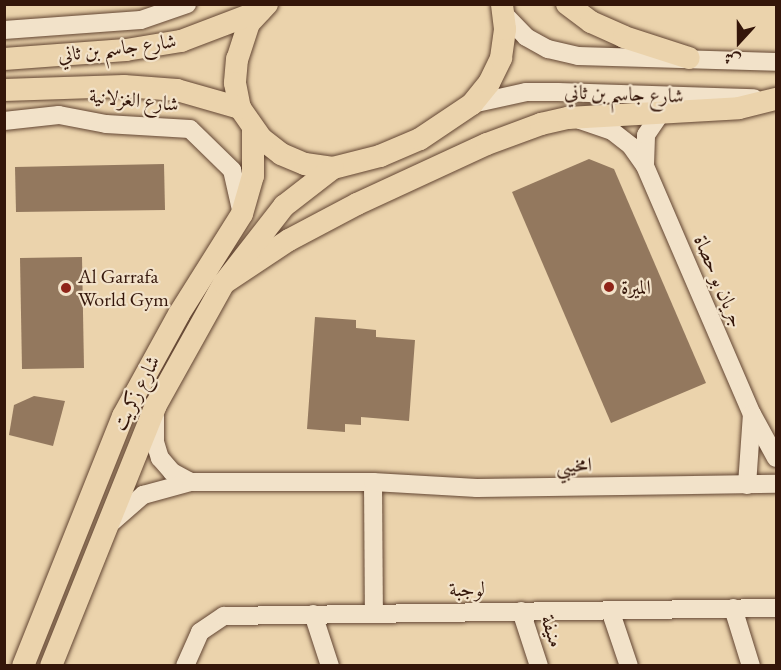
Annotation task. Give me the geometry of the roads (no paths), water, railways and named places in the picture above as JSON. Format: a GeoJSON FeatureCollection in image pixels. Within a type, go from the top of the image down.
{"type":"FeatureCollection","features":[{"type":"Feature","properties":{"kind":"main road"},"geometry":{"type":"LineString","coordinates":[[567,4],[613,32],[689,58]]}},
{"type":"Feature","properties":{"kind":"main road"},"geometry":{"type":"LineString","coordinates":[[263,8],[249,23],[237,59],[235,83],[240,108],[253,129],[281,154],[305,164],[333,168],[380,156],[420,139],[472,104],[498,67],[504,41],[503,9]]}},
{"type":"Feature","properties":{"kind":"main road","name":"شارع جاسم بن ثاني"},"geometry":{"type":"LineString","coordinates":[[4,59],[126,50],[181,41],[263,8]]}},
{"type":"Feature","properties":{"kind":"main road","name":"شارع جاسم بن ثاني"},"geometry":{"type":"LineString","coordinates":[[4,90],[134,86],[177,90],[240,108]]}},
{"type":"Feature","properties":{"kind":"main road"},"geometry":{"type":"LineString","coordinates":[[224,284],[289,240],[357,204],[487,144],[568,118],[739,108],[776,99]]}},
{"type":"Feature","properties":{"kind":"main road","name":"شارع زكريت"},"geometry":{"type":"LineString","coordinates":[[23,666],[123,416],[179,314],[242,214],[253,176],[253,129]]}},
{"type":"Feature","properties":{"kind":"main road","name":"شارع زكريت"},"geometry":{"type":"LineString","coordinates":[[51,666],[102,533],[156,405],[224,284],[284,206],[333,168]]}},
{"type":"Feature","properties":{"kind":"street"},"geometry":{"type":"LineString","coordinates":[[4,30],[141,20],[187,4]]}},
{"type":"Feature","properties":{"kind":"street","name":"شارع جاسم بن ثاني"},"geometry":{"type":"LineString","coordinates":[[503,9],[526,37],[548,49],[568,54],[777,62]]}},
{"type":"Feature","properties":{"kind":"street","name":"شارع جاسم بن ثاني"},"geometry":{"type":"LineString","coordinates":[[472,104],[547,92],[776,99]]}},
{"type":"Feature","properties":{"kind":"street","name":"جريان بو حصاة"},"geometry":{"type":"LineString","coordinates":[[645,166],[646,135],[661,113]]}},
{"type":"Feature","properties":{"kind":"street","name":"شارع الغزلانية"},"geometry":{"type":"LineString","coordinates":[[4,122],[59,116],[106,124],[190,129],[232,170],[242,214]]}},
{"type":"Feature","properties":{"kind":"street","name":"جريان بو حصاة"},"geometry":{"type":"LineString","coordinates":[[568,118],[612,131],[631,146],[645,166],[752,414],[777,458]]}},
{"type":"Feature","properties":{"kind":"street"},"geometry":{"type":"LineString","coordinates":[[156,405],[157,450],[172,472],[191,482]]}},
{"type":"Feature","properties":{"kind":"street","name":"جريان بو حصاة"},"geometry":{"type":"LineString","coordinates":[[747,485],[752,414]]}},
{"type":"Feature","properties":{"kind":"street","name":"امخيبي"},"geometry":{"type":"LineString","coordinates":[[102,533],[142,495],[191,482],[373,482],[477,488],[777,484]]}},
{"type":"Feature","properties":{"kind":"street"},"geometry":{"type":"LineString","coordinates":[[373,482],[374,612]]}},
{"type":"Feature","properties":{"kind":"street"},"geometry":{"type":"LineString","coordinates":[[733,608],[751,666]]}},
{"type":"Feature","properties":{"kind":"street","name":"لوجبة"},"geometry":{"type":"LineString","coordinates":[[185,666],[200,632],[224,616],[374,612],[777,608]]}},
{"type":"Feature","properties":{"kind":"street"},"geometry":{"type":"LineString","coordinates":[[610,609],[629,666]]}},
{"type":"Feature","properties":{"kind":"street","name":"منيفة"},"geometry":{"type":"LineString","coordinates":[[521,611],[539,666]]}},
{"type":"Feature","properties":{"kind":"street"},"geometry":{"type":"LineString","coordinates":[[313,614],[330,666]]}},
{"type":"Feature","properties":{"kind":"place","name":"الميرة"},"geometry":{"type":"Point","coordinates":[609,287]}},
{"type":"Feature","properties":{"kind":"place","name":"Al Garrafa World Gym"},"geometry":{"type":"Point","coordinates":[66,288]}}]}
